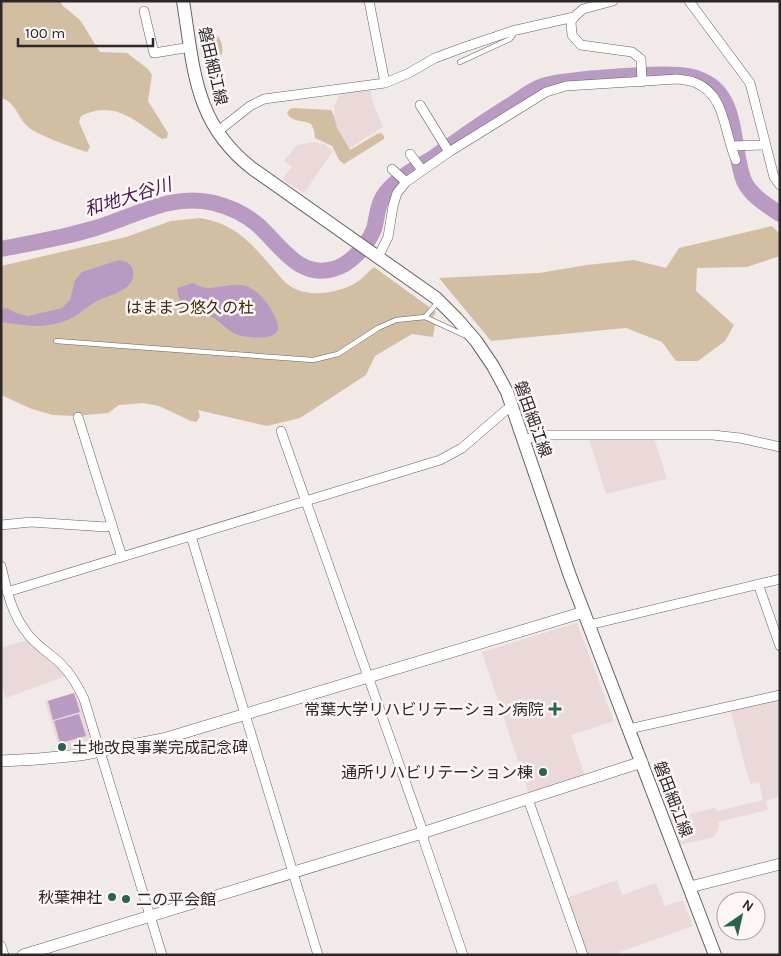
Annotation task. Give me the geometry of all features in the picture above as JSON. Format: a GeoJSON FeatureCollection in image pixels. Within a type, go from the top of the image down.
{"type":"FeatureCollection","features":[{"type":"Feature","properties":{"kind":"main road","name":"磐田細江線"},"geometry":{"type":"LineString","coordinates":[[183,1],[200,96],[208,117],[227,146],[244,162],[439,301],[476,341],[500,379],[513,407],[570,576],[715,955]]}},
{"type":"Feature","properties":{"kind":"street"},"geometry":{"type":"LineString","coordinates":[[369,1],[385,83]]}},
{"type":"Feature","properties":{"kind":"street"},"geometry":{"type":"LineString","coordinates":[[613,1],[583,9],[571,22],[572,35],[581,45],[632,52],[641,59],[643,80]]}},
{"type":"Feature","properties":{"kind":"street"},"geometry":{"type":"LineString","coordinates":[[689,1],[750,83],[774,177],[780,185]]}},
{"type":"Feature","properties":{"kind":"street"},"geometry":{"type":"LineString","coordinates":[[144,11],[154,53],[191,47]]}},
{"type":"Feature","properties":{"kind":"street"},"geometry":{"type":"LineString","coordinates":[[217,132],[250,106],[264,99],[385,83],[408,73],[434,58],[512,31],[574,17]]}},
{"type":"Feature","properties":{"kind":"street"},"geometry":{"type":"LineString","coordinates":[[374,254],[388,237],[393,206],[398,193],[406,182],[449,152],[546,92],[566,86],[643,80],[677,79],[694,82],[709,89],[719,104],[736,160]]}},
{"type":"Feature","properties":{"kind":"street"},"geometry":{"type":"LineString","coordinates":[[420,105],[449,152]]}},
{"type":"Feature","properties":{"kind":"street"},"geometry":{"type":"LineString","coordinates":[[731,146],[766,145]]}},
{"type":"Feature","properties":{"kind":"street"},"geometry":{"type":"LineString","coordinates":[[410,154],[422,170]]}},
{"type":"Feature","properties":{"kind":"street"},"geometry":{"type":"LineString","coordinates":[[392,169],[406,182]]}},
{"type":"Feature","properties":{"kind":"street"},"geometry":{"type":"LineString","coordinates":[[7,592],[445,458],[462,448],[506,410],[513,407]]}},
{"type":"Feature","properties":{"kind":"street"},"geometry":{"type":"LineString","coordinates":[[78,417],[122,557]]}},
{"type":"Feature","properties":{"kind":"street"},"geometry":{"type":"LineString","coordinates":[[281,431],[463,955]]}},
{"type":"Feature","properties":{"kind":"street"},"geometry":{"type":"LineString","coordinates":[[524,440],[540,435],[713,435],[740,438],[780,447]]}},
{"type":"Feature","properties":{"kind":"street"},"geometry":{"type":"LineString","coordinates":[[1,525],[31,522],[106,527],[112,524]]}},
{"type":"Feature","properties":{"kind":"street"},"geometry":{"type":"LineString","coordinates":[[191,536],[318,955]]}},
{"type":"Feature","properties":{"kind":"street"},"geometry":{"type":"LineString","coordinates":[[1,566],[14,613],[26,633],[61,664],[80,690],[162,955]]}},
{"type":"Feature","properties":{"kind":"street"},"geometry":{"type":"LineString","coordinates":[[589,625],[780,579]]}},
{"type":"Feature","properties":{"kind":"street"},"geometry":{"type":"LineString","coordinates":[[758,584],[780,646]]}},
{"type":"Feature","properties":{"kind":"street"},"geometry":{"type":"LineString","coordinates":[[1,761],[52,758],[100,752],[163,739],[584,612]]}},
{"type":"Feature","properties":{"kind":"street"},"geometry":{"type":"LineString","coordinates":[[629,729],[780,695]]}},
{"type":"Feature","properties":{"kind":"street"},"geometry":{"type":"LineString","coordinates":[[23,955],[422,833],[642,762]]}},
{"type":"Feature","properties":{"kind":"street"},"geometry":{"type":"LineString","coordinates":[[528,799],[583,955]]}},
{"type":"Feature","properties":{"kind":"street"},"geometry":{"type":"LineString","coordinates":[[690,886],[780,864]]}},
{"type":"Feature","properties":{"kind":"street"},"geometry":{"type":"LineString","coordinates":[[1,946],[4,955]]}},
{"type":"Feature","properties":{"kind":"lane"},"geometry":{"type":"LineString","coordinates":[[460,62],[510,38],[513,35],[512,31]]}},
{"type":"Feature","properties":{"kind":"lane"},"geometry":{"type":"LineString","coordinates":[[425,317],[439,301]]}},
{"type":"Feature","properties":{"kind":"lane"},"geometry":{"type":"LineString","coordinates":[[56,341],[313,360],[338,354],[387,323],[396,320],[425,317],[448,326],[476,341]]}},
{"type":"Feature","properties":{"kind":"shaded area"},"geometry":{"type":"Polygon","coordinates":[[[371,89],[372,100],[383,127],[348,149],[335,125],[334,107],[340,93],[371,89]]]}},
{"type":"Feature","properties":{"kind":"shaded area"},"geometry":{"type":"Polygon","coordinates":[[[315,142],[324,144],[333,151],[304,193],[282,179],[292,167],[284,161],[297,145],[315,142]]]}},
{"type":"Feature","properties":{"kind":"shaded area"},"geometry":{"type":"Polygon","coordinates":[[[119,260],[128,263],[133,271],[133,278],[126,288],[95,302],[71,318],[54,324],[39,326],[1,322],[1,309],[7,308],[28,316],[62,308],[70,300],[75,280],[82,272],[119,260]]]}},
{"type":"Feature","properties":{"kind":"shaded area"},"geometry":{"type":"Polygon","coordinates":[[[193,283],[208,288],[240,285],[255,291],[274,314],[278,329],[270,336],[263,337],[235,334],[211,316],[187,312],[181,309],[177,288],[193,283]]]}},
{"type":"Feature","properties":{"kind":"shaded area"},"geometry":{"type":"Polygon","coordinates":[[[654,438],[667,479],[606,494],[589,439],[654,438]]]}},
{"type":"Feature","properties":{"kind":"shaded area","name":"常葉大学リハビリテーション病院"},"geometry":{"type":"Polygon","coordinates":[[[577,623],[614,721],[571,735],[585,776],[529,794],[482,652],[577,623]]]}},
{"type":"Feature","properties":{"kind":"shaded area"},"geometry":{"type":"Polygon","coordinates":[[[27,640],[66,676],[6,698],[1,683],[1,648],[27,640]]]}},
{"type":"Feature","properties":{"kind":"shaded area"},"geometry":{"type":"Polygon","coordinates":[[[76,692],[94,745],[92,748],[60,752],[45,701],[76,692]]]}},
{"type":"Feature","properties":{"kind":"shaded area"},"geometry":{"type":"Polygon","coordinates":[[[74,693],[80,712],[53,720],[48,701],[74,693]]]}},
{"type":"Feature","properties":{"kind":"shaded area"},"geometry":{"type":"Polygon","coordinates":[[[780,698],[780,796],[766,801],[768,810],[718,822],[719,828],[714,837],[680,845],[670,819],[714,808],[718,811],[763,800],[759,782],[750,784],[730,709],[780,698]]]}},
{"type":"Feature","properties":{"kind":"shaded area"},"geometry":{"type":"Polygon","coordinates":[[[79,714],[86,736],[60,743],[54,721],[79,714]]]}},
{"type":"Feature","properties":{"kind":"shaded area"},"geometry":{"type":"Polygon","coordinates":[[[617,880],[622,895],[656,883],[665,906],[683,900],[693,926],[611,955],[587,955],[567,898],[617,880]]]}},
{"type":"Feature","properties":{"kind":"green space"},"geometry":{"type":"Polygon","coordinates":[[[1,1],[60,1],[63,6],[80,20],[100,52],[127,53],[148,69],[152,75],[148,101],[168,133],[167,138],[162,139],[124,114],[104,110],[93,111],[81,116],[79,122],[90,147],[87,152],[47,137],[28,127],[14,107],[1,98],[1,1]]]}},
{"type":"Feature","properties":{"kind":"green space"},"geometry":{"type":"Polygon","coordinates":[[[217,35],[222,45],[222,54],[208,63],[202,58],[200,40],[204,36],[217,35]]]}},
{"type":"Feature","properties":{"kind":"green space"},"geometry":{"type":"Polygon","coordinates":[[[293,108],[331,110],[337,128],[350,150],[377,134],[381,133],[384,139],[344,164],[339,160],[332,146],[315,138],[311,124],[289,116],[287,113],[293,108]]]}},
{"type":"Feature","properties":{"kind":"green space","name":"はままつ悠久の杜"},"geometry":{"type":"Polygon","coordinates":[[[200,218],[232,229],[256,249],[285,282],[298,290],[316,293],[335,291],[353,285],[374,267],[436,312],[433,317],[436,319],[433,337],[412,334],[375,356],[366,375],[300,418],[267,426],[198,410],[200,416],[196,422],[159,406],[143,403],[119,405],[108,413],[75,416],[53,415],[32,409],[1,395],[1,266],[126,237],[171,221],[200,218]]]}},
{"type":"Feature","properties":{"kind":"green space"},"geometry":{"type":"Polygon","coordinates":[[[772,226],[780,234],[780,256],[747,267],[697,268],[696,291],[734,325],[725,341],[698,361],[676,361],[662,342],[626,328],[491,341],[439,278],[539,273],[634,260],[666,268],[679,248],[772,226]]]}},
{"type":"Feature","properties":{"kind":"waterway","name":"和地大谷川"},"geometry":{"type":"LineString","coordinates":[[1,249],[81,232],[167,203],[198,201],[214,203],[248,217],[300,265],[321,271],[333,269],[352,259],[367,242],[374,229],[381,201],[395,183],[528,93],[539,87],[559,82],[645,75],[680,75],[690,77],[704,81],[717,91],[725,102],[730,114],[744,181],[755,196],[780,214]]}},
{"type":"Feature","properties":{"kind":"place","name":"常葉大学リハビリテーション病院"},"geometry":{"type":"Point","coordinates":[555,709]}},
{"type":"Feature","properties":{"kind":"place","name":"土地改良事業完成記念碑"},"geometry":{"type":"Point","coordinates":[62,747]}},
{"type":"Feature","properties":{"kind":"place","name":"通所リハビリテーション棟"},"geometry":{"type":"Point","coordinates":[543,772]}},
{"type":"Feature","properties":{"kind":"place","name":"秋葉神社"},"geometry":{"type":"Point","coordinates":[112,897]}},
{"type":"Feature","properties":{"kind":"place","name":"二の平会館"},"geometry":{"type":"Point","coordinates":[126,899]}}]}
